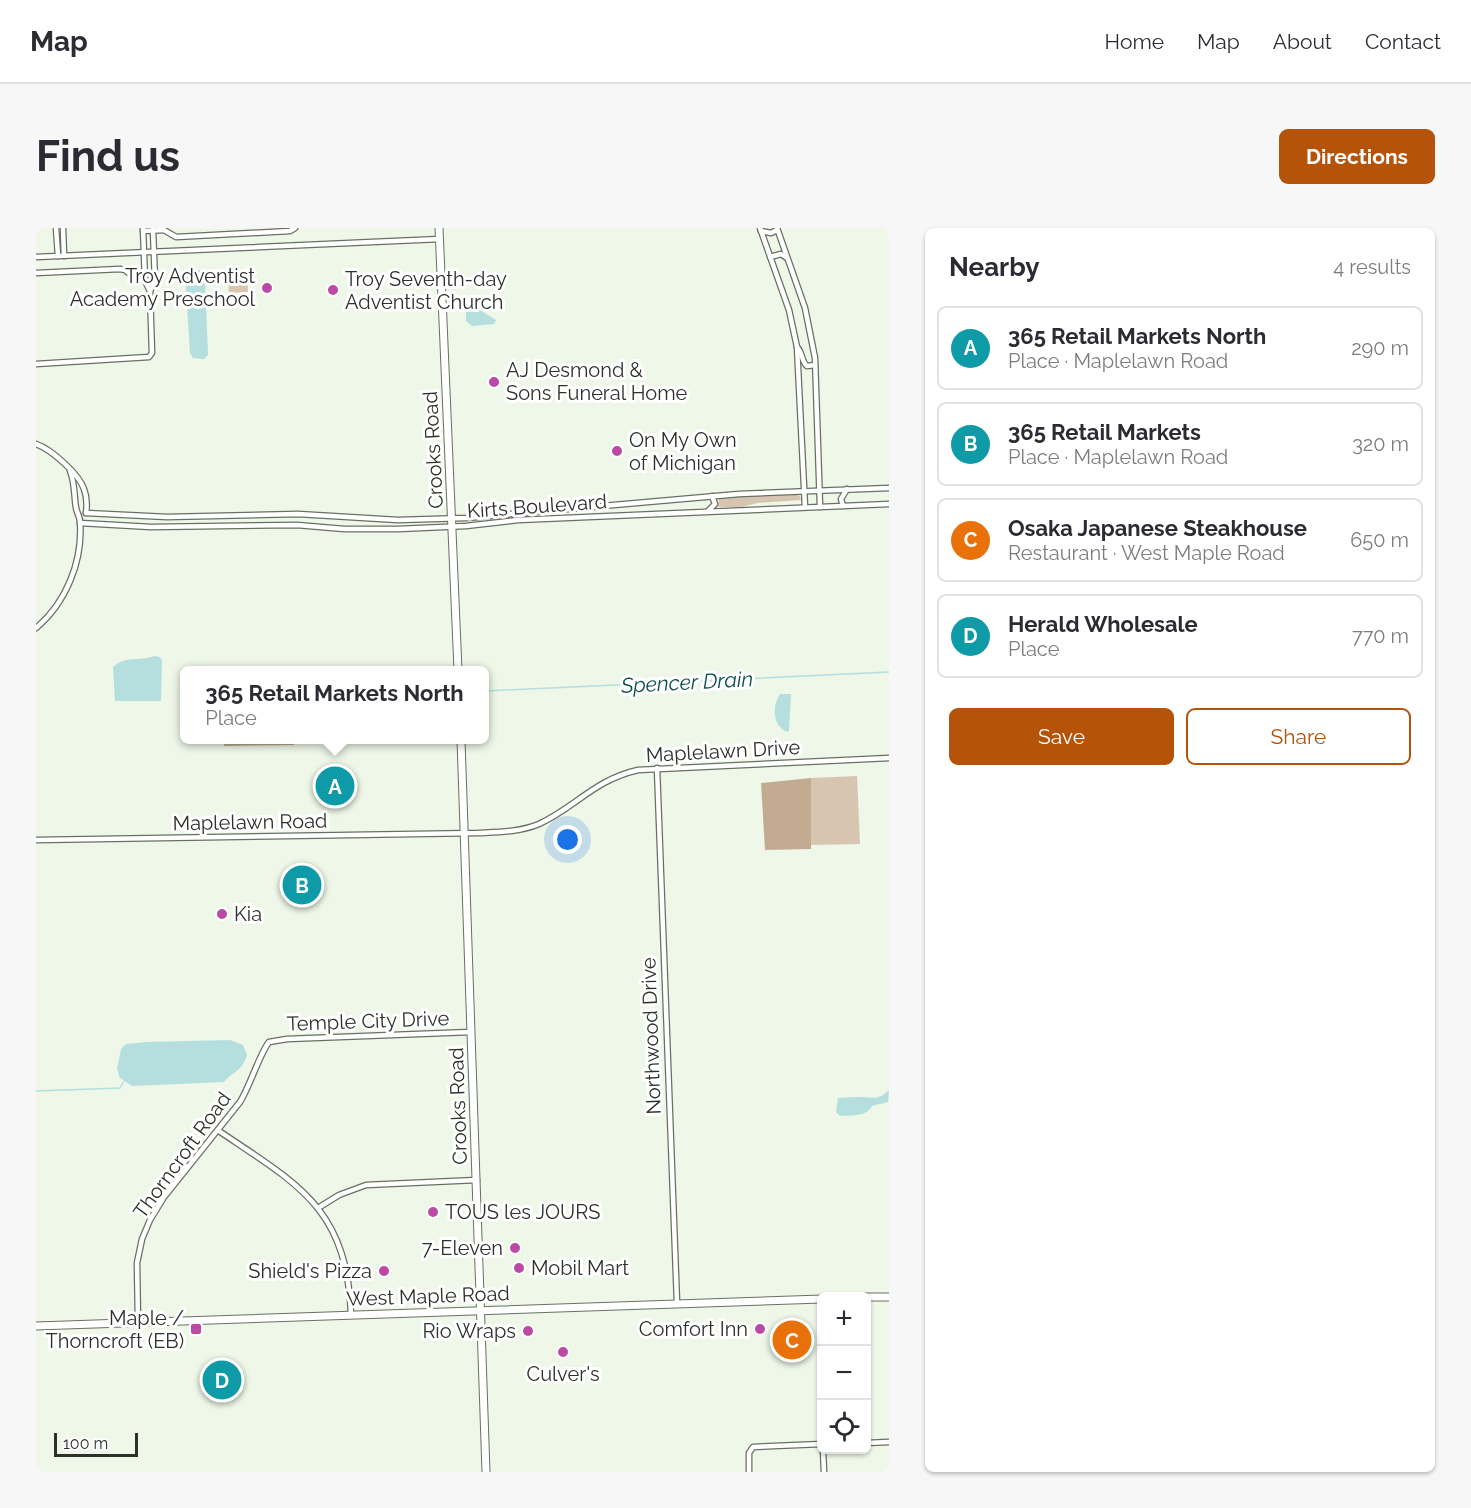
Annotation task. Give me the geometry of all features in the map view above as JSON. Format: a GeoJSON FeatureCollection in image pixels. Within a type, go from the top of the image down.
{"type":"FeatureCollection","features":[{"type":"Feature","properties":{"kind":"main road","name":"Crooks Road"},"geometry":{"type":"LineString","coordinates":[[440,228],[458,666]]}},
{"type":"Feature","properties":{"kind":"main road","name":"Crooks Road"},"geometry":{"type":"LineString","coordinates":[[461,744],[486,1472]]}},
{"type":"Feature","properties":{"kind":"main road"},"geometry":{"type":"LineString","coordinates":[[871,1298],[889,1297]]}},
{"type":"Feature","properties":{"kind":"main road","name":"West Maple Road"},"geometry":{"type":"LineString","coordinates":[[36,1326],[817,1299]]}},
{"type":"Feature","properties":{"kind":"street"},"geometry":{"type":"LineString","coordinates":[[56,228],[58,256]]}},
{"type":"Feature","properties":{"kind":"street"},"geometry":{"type":"LineString","coordinates":[[63,228],[64,256]]}},
{"type":"Feature","properties":{"kind":"street"},"geometry":{"type":"LineString","coordinates":[[36,364],[149,357],[152,353],[150,291],[145,275],[143,230],[164,230],[176,237],[290,231],[295,228]]}},
{"type":"Feature","properties":{"kind":"street"},"geometry":{"type":"LineString","coordinates":[[150,291],[155,281],[153,229]]}},
{"type":"Feature","properties":{"kind":"street"},"geometry":{"type":"LineString","coordinates":[[760,230],[771,233],[777,229],[805,308],[815,365],[820,507]]}},
{"type":"Feature","properties":{"kind":"street"},"geometry":{"type":"LineString","coordinates":[[760,230],[789,310],[797,347],[805,507]]}},
{"type":"Feature","properties":{"kind":"street"},"geometry":{"type":"LineString","coordinates":[[36,257],[440,239]]}},
{"type":"Feature","properties":{"kind":"street"},"geometry":{"type":"LineString","coordinates":[[770,257],[782,254],[787,258]]}},
{"type":"Feature","properties":{"kind":"street"},"geometry":{"type":"LineString","coordinates":[[36,273],[125,270],[130,274],[155,274]]}},
{"type":"Feature","properties":{"kind":"street"},"geometry":{"type":"LineString","coordinates":[[797,347],[807,366],[815,365]]}},
{"type":"Feature","properties":{"kind":"street"},"geometry":{"type":"LineString","coordinates":[[36,444],[54,453],[84,488],[86,513],[80,522]]}},
{"type":"Feature","properties":{"kind":"street"},"geometry":{"type":"LineString","coordinates":[[36,628],[52,611],[69,584],[76,563],[80,522],[70,471]]}},
{"type":"Feature","properties":{"kind":"street","name":"Kirts Boulevard"},"geometry":{"type":"LineString","coordinates":[[86,513],[167,517],[298,514],[380,520],[452,518],[712,496],[889,488]]}},
{"type":"Feature","properties":{"kind":"street"},"geometry":{"type":"LineString","coordinates":[[843,506],[841,499],[847,489]]}},
{"type":"Feature","properties":{"kind":"street"},"geometry":{"type":"LineString","coordinates":[[706,512],[714,506],[715,501],[712,496]]}},
{"type":"Feature","properties":{"kind":"street"},"geometry":{"type":"LineString","coordinates":[[643,514],[642,507],[645,502]]}},
{"type":"Feature","properties":{"kind":"street","name":"Kirts Boulevard"},"geometry":{"type":"LineString","coordinates":[[80,522],[151,527],[297,525],[344,529],[453,527],[518,520],[889,504]]}},
{"type":"Feature","properties":{"kind":"street","name":"Maplelawn Drive"},"geometry":{"type":"LineString","coordinates":[[465,833],[511,831],[535,825],[611,778],[638,770],[889,758]]}},
{"type":"Feature","properties":{"kind":"street","name":"Northwood Drive"},"geometry":{"type":"LineString","coordinates":[[657,768],[677,1303]]}},
{"type":"Feature","properties":{"kind":"street","name":"Maplelawn Road"},"geometry":{"type":"LineString","coordinates":[[36,840],[465,833]]}},
{"type":"Feature","properties":{"kind":"street","name":"Temple City Drive"},"geometry":{"type":"LineString","coordinates":[[266,1045],[273,1041],[287,1039],[471,1032]]}},
{"type":"Feature","properties":{"kind":"street","name":"Thorncroft Road"},"geometry":{"type":"LineString","coordinates":[[138,1322],[136,1273],[144,1232],[164,1197],[219,1131],[249,1087],[266,1045]]}},
{"type":"Feature","properties":{"kind":"street"},"geometry":{"type":"LineString","coordinates":[[219,1131],[289,1178],[318,1208],[335,1234],[346,1265],[351,1315]]}},
{"type":"Feature","properties":{"kind":"street"},"geometry":{"type":"LineString","coordinates":[[318,1208],[339,1195],[366,1185],[477,1180]]}},
{"type":"Feature","properties":{"kind":"street"},"geometry":{"type":"LineString","coordinates":[[871,1443],[889,1442]]}},
{"type":"Feature","properties":{"kind":"street"},"geometry":{"type":"LineString","coordinates":[[749,1472],[750,1449],[755,1446],[817,1444]]}},
{"type":"Feature","properties":{"kind":"street"},"geometry":{"type":"LineString","coordinates":[[823,1454],[824,1472]]}},
{"type":"Feature","properties":{"kind":"shaded area"},"geometry":{"type":"Polygon","coordinates":[[[247,272],[248,292],[229,293],[228,273],[247,272]]]}},
{"type":"Feature","properties":{"kind":"shaded area"},"geometry":{"type":"Polygon","coordinates":[[[795,494],[800,496],[801,500],[757,503],[742,507],[718,507],[719,498],[795,494]]]}},
{"type":"Feature","properties":{"kind":"shaded area"},"geometry":{"type":"Polygon","coordinates":[[[224,744],[294,744],[294,745],[224,746],[224,744]]]}},
{"type":"Feature","properties":{"kind":"shaded area"},"geometry":{"type":"Polygon","coordinates":[[[857,776],[860,844],[811,845],[811,778],[857,776]]]}},
{"type":"Feature","properties":{"kind":"shaded area"},"geometry":{"type":"Polygon","coordinates":[[[811,778],[811,849],[765,850],[761,783],[811,778]]]}},
{"type":"Feature","properties":{"kind":"water"},"geometry":{"type":"Polygon","coordinates":[[[203,271],[205,280],[208,355],[204,359],[193,358],[190,353],[185,273],[203,271]]]}},
{"type":"Feature","properties":{"kind":"water"},"geometry":{"type":"Polygon","coordinates":[[[470,304],[496,320],[494,324],[472,326],[466,321],[466,308],[470,304]]]}},
{"type":"Feature","properties":{"kind":"water"},"geometry":{"type":"Polygon","coordinates":[[[160,657],[162,661],[161,701],[115,701],[113,667],[123,661],[160,657]]]}},
{"type":"Feature","properties":{"kind":"water"},"geometry":{"type":"Polygon","coordinates":[[[780,694],[791,694],[789,731],[787,732],[778,725],[775,715],[780,694]]]}},
{"type":"Feature","properties":{"kind":"water"},"geometry":{"type":"Polygon","coordinates":[[[230,1040],[243,1045],[247,1055],[240,1068],[224,1082],[132,1086],[120,1078],[117,1069],[121,1049],[126,1044],[230,1040]]]}},
{"type":"Feature","properties":{"kind":"water"},"geometry":{"type":"Polygon","coordinates":[[[889,1090],[888,1102],[872,1106],[862,1114],[840,1116],[836,1112],[838,1098],[875,1098],[889,1090]]]}},
{"type":"Feature","properties":{"kind":"waterway","name":"Spencer Drain"},"geometry":{"type":"LineString","coordinates":[[489,691],[889,672]]}},
{"type":"Feature","properties":{"kind":"waterway"},"geometry":{"type":"LineString","coordinates":[[36,1091],[120,1088],[124,1081]]}},
{"type":"Feature","properties":{"kind":"place","name":"Troy Adventist Academy Preschool"},"geometry":{"type":"Point","coordinates":[267,288]}},
{"type":"Feature","properties":{"kind":"place","name":"Troy Seventh-day Adventist Church"},"geometry":{"type":"Point","coordinates":[333,290]}},
{"type":"Feature","properties":{"kind":"place","name":"AJ Desmond & Sons Funeral Home"},"geometry":{"type":"Point","coordinates":[494,382]}},
{"type":"Feature","properties":{"kind":"place","name":"On My Own of Michigan"},"geometry":{"type":"Point","coordinates":[617,451]}},
{"type":"Feature","properties":{"kind":"place","name":"365 Retail Markets North"},"geometry":{"type":"Point","coordinates":[335,786]}},
{"type":"Feature","properties":{"kind":"place","name":"365 Retail Markets"},"geometry":{"type":"Point","coordinates":[302,885]}},
{"type":"Feature","properties":{"kind":"place","name":"Kia"},"geometry":{"type":"Point","coordinates":[222,914]}},
{"type":"Feature","properties":{"kind":"place","name":"TOUS les JOURS"},"geometry":{"type":"Point","coordinates":[433,1212]}},
{"type":"Feature","properties":{"kind":"place","name":"7-Eleven"},"geometry":{"type":"Point","coordinates":[515,1248]}},
{"type":"Feature","properties":{"kind":"place","name":"Mobil Mart"},"geometry":{"type":"Point","coordinates":[519,1268]}},
{"type":"Feature","properties":{"kind":"place","name":"Shield's Pizza"},"geometry":{"type":"Point","coordinates":[384,1271]}},
{"type":"Feature","properties":{"kind":"place","name":"Maple / Thorncroft (EB)"},"geometry":{"type":"Point","coordinates":[196,1329]}},
{"type":"Feature","properties":{"kind":"place","name":"Comfort Inn"},"geometry":{"type":"Point","coordinates":[760,1329]}},
{"type":"Feature","properties":{"kind":"place","name":"Rio Wraps"},"geometry":{"type":"Point","coordinates":[528,1331]}},
{"type":"Feature","properties":{"kind":"place","name":"Osaka Japanese Steakhouse"},"geometry":{"type":"Point","coordinates":[792,1340]}},
{"type":"Feature","properties":{"kind":"place","name":"Culver's"},"geometry":{"type":"Point","coordinates":[563,1352]}},
{"type":"Feature","properties":{"kind":"place","name":"Herald Wholesale"},"geometry":{"type":"Point","coordinates":[222,1380]}}]}
